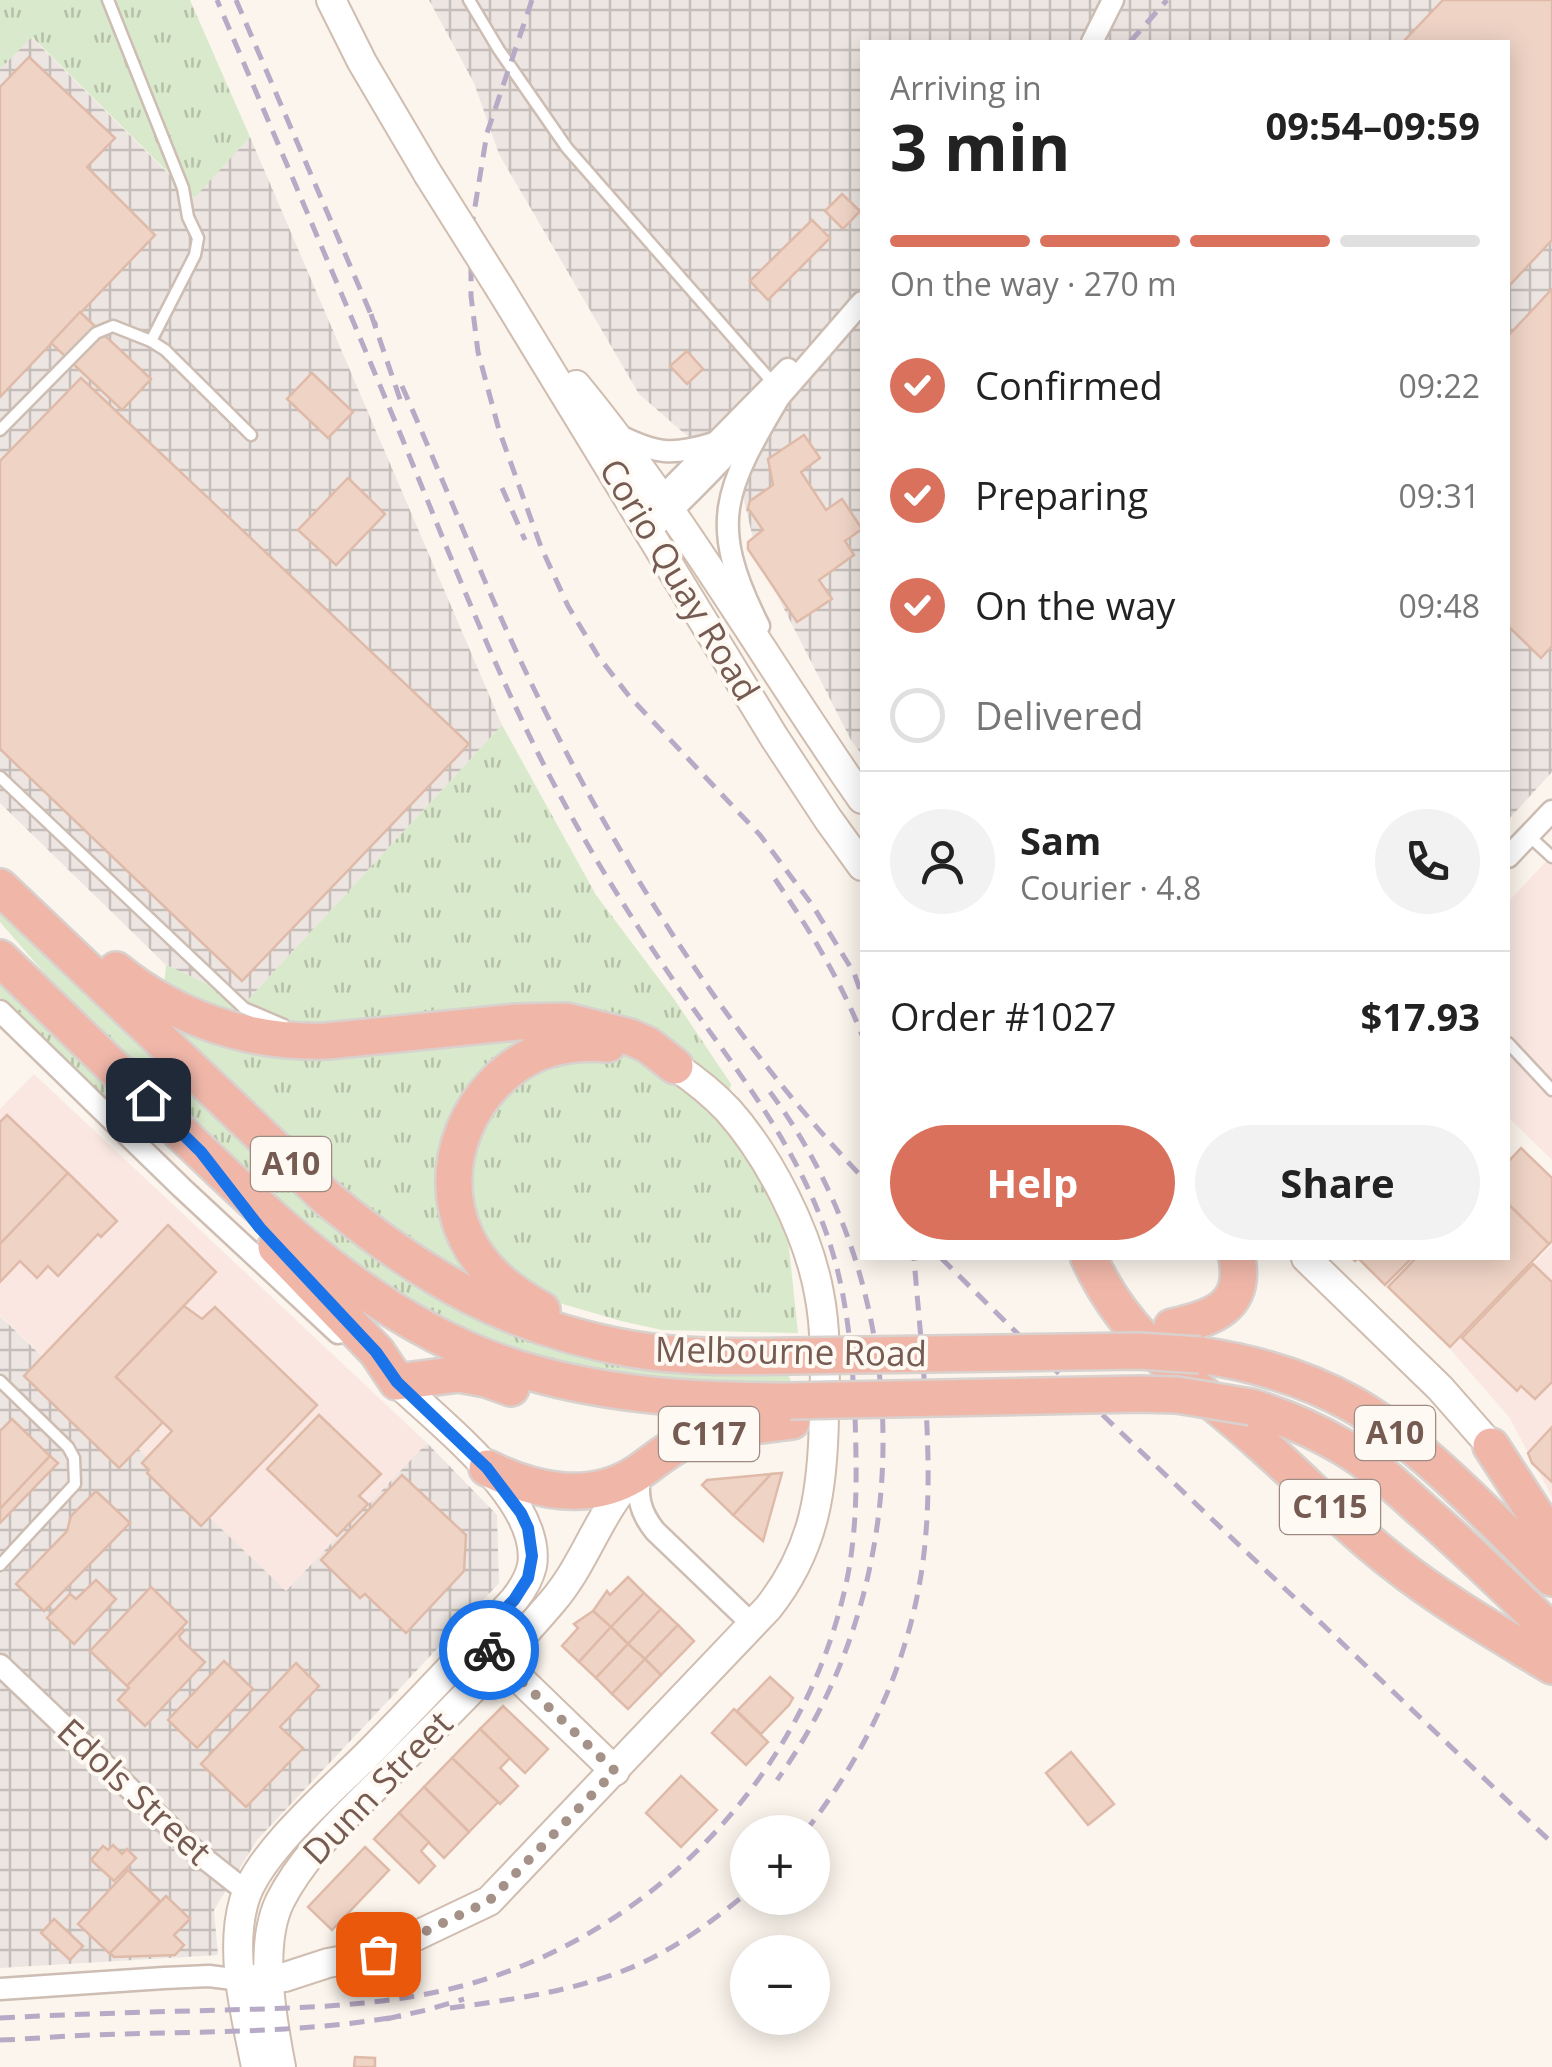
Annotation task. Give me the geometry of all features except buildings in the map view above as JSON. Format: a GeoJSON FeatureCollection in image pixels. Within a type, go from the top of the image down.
{"type":"FeatureCollection","features":[{"type":"Feature","properties":{"kind":"highway"},"geometry":{"type":"LineString","coordinates":[[2,889],[91,950],[146,994],[216,1025],[304,1042],[517,1022],[566,1022],[630,1037],[648,1045],[675,1066]]}},
{"type":"Feature","properties":{"kind":"highway","name":"Melbourne Road"},"geometry":{"type":"LineString","coordinates":[[2,889],[328,1198],[389,1247],[476,1300],[548,1328],[633,1349],[692,1355],[1138,1351],[1230,1360],[1284,1374],[1353,1404],[1414,1447],[1552,1578]]}},
{"type":"Feature","properties":{"kind":"highway","name":"Melbourne Road"},"geometry":{"type":"LineString","coordinates":[[0,958],[201,1152],[322,1261],[404,1317],[499,1362],[578,1385],[746,1400],[791,1411]]}},
{"type":"Feature","properties":{"kind":"highway"},"geometry":{"type":"LineString","coordinates":[[633,1349],[540,1309],[490,1273],[460,1222],[454,1166],[465,1125],[487,1091],[504,1074],[540,1052],[585,1042],[606,1044],[630,1048],[675,1066]]}},
{"type":"Feature","properties":{"kind":"highway"},"geometry":{"type":"LineString","coordinates":[[201,1152],[260,1228],[376,1352],[397,1382],[470,1375],[579,1406],[631,1412],[746,1400]]}},
{"type":"Feature","properties":{"kind":"highway","name":"C115"},"geometry":{"type":"LineString","coordinates":[[1090,1260],[1113,1304],[1180,1377],[1257,1439],[1394,1564],[1552,1666]]}},
{"type":"Feature","properties":{"kind":"highway"},"geometry":{"type":"LineString","coordinates":[[995,1353],[1211,1317],[1226,1306],[1238,1285],[1237,1260]]}},
{"type":"Feature","properties":{"kind":"highway","name":"Melbourne Road"},"geometry":{"type":"LineString","coordinates":[[953,1396],[1177,1396],[1252,1407],[1284,1418],[1345,1448],[1374,1468],[1552,1632]]}},
{"type":"Feature","properties":{"kind":"highway","name":"C117"},"geometry":{"type":"LineString","coordinates":[[638,1472],[674,1446],[791,1411],[953,1396]]}},
{"type":"Feature","properties":{"kind":"highway"},"geometry":{"type":"LineString","coordinates":[[1491,1446],[1552,1540]]}},
{"type":"Feature","properties":{"kind":"highway"},"geometry":{"type":"LineString","coordinates":[[487,1468],[513,1480],[570,1492],[607,1486],[638,1472]]}},
{"type":"Feature","properties":{"kind":"main road","name":"Corio Quay Road"},"geometry":{"type":"LineString","coordinates":[[331,0],[403,132],[501,290],[656,515],[860,796]]}},
{"type":"Feature","properties":{"kind":"main road","name":"Corio Quay Road"},"geometry":{"type":"LineString","coordinates":[[344,0],[403,132]]}},
{"type":"Feature","properties":{"kind":"main road","name":"Corio Quay Road"},"geometry":{"type":"LineString","coordinates":[[501,290],[616,434],[774,737],[857,859]]}},
{"type":"Feature","properties":{"kind":"main road"},"geometry":{"type":"LineString","coordinates":[[241,1980],[285,1976],[378,1954],[489,1901],[768,1608],[803,1553],[816,1510],[824,1450],[823,1316],[819,1290],[783,1194],[767,1166],[730,1112],[675,1066]]}},
{"type":"Feature","properties":{"kind":"main road"},"geometry":{"type":"LineString","coordinates":[[1308,1260],[1440,1388],[1491,1446]]}},
{"type":"Feature","properties":{"kind":"main road","name":"Dunn Street"},"geometry":{"type":"LineString","coordinates":[[256,2067],[241,1980],[238,1934],[247,1892],[256,1874],[284,1839],[514,1600],[532,1567],[531,1544],[521,1513],[487,1468],[397,1382]]}},
{"type":"Feature","properties":{"kind":"main road","name":"Dunn Street"},"geometry":{"type":"LineString","coordinates":[[270,1978],[270,1934],[279,1903],[296,1873],[500,1660],[564,1587],[616,1495],[638,1472]]}},
{"type":"Feature","properties":{"kind":"main road"},"geometry":{"type":"LineString","coordinates":[[477,1638],[615,1771]]}},
{"type":"Feature","properties":{"kind":"main road","name":"Edols Street"},"geometry":{"type":"LineString","coordinates":[[247,1892],[279,1903]]}},
{"type":"Feature","properties":{"kind":"main road","name":"C117"},"geometry":{"type":"LineString","coordinates":[[270,1978],[281,2067]]}},
{"type":"Feature","properties":{"kind":"street"},"geometry":{"type":"LineString","coordinates":[[1093,40],[1113,0]]}},
{"type":"Feature","properties":{"kind":"street"},"geometry":{"type":"LineString","coordinates":[[656,515],[860,303]]}},
{"type":"Feature","properties":{"kind":"street"},"geometry":{"type":"LineString","coordinates":[[656,515],[716,443],[779,391]]}},
{"type":"Feature","properties":{"kind":"street"},"geometry":{"type":"LineString","coordinates":[[779,391],[734,482],[727,525],[732,559],[744,593],[804,714]]}},
{"type":"Feature","properties":{"kind":"street"},"geometry":{"type":"LineString","coordinates":[[616,434],[666,453],[716,443]]}},
{"type":"Feature","properties":{"kind":"street"},"geometry":{"type":"LineString","coordinates":[[1510,855],[1552,811]]}},
{"type":"Feature","properties":{"kind":"street"},"geometry":{"type":"LineString","coordinates":[[0,1011],[273,1274],[397,1382]]}},
{"type":"Feature","properties":{"kind":"street"},"geometry":{"type":"LineString","coordinates":[[638,1472],[640,1506],[652,1527],[752,1624]]}},
{"type":"Feature","properties":{"kind":"street","name":"Edols Street"},"geometry":{"type":"LineString","coordinates":[[0,1666],[195,1851],[247,1892]]}},
{"type":"Feature","properties":{"kind":"street"},"geometry":{"type":"LineString","coordinates":[[0,1988],[209,1976],[241,1980]]}},
{"type":"Feature","properties":{"kind":"lane"},"geometry":{"type":"LineString","coordinates":[[108,0],[183,188],[198,244],[151,340]]}},
{"type":"Feature","properties":{"kind":"lane"},"geometry":{"type":"LineString","coordinates":[[469,0],[567,148],[779,391]]}},
{"type":"Feature","properties":{"kind":"lane"},"geometry":{"type":"LineString","coordinates":[[0,430],[101,328],[119,326],[166,350],[251,435]]}},
{"type":"Feature","properties":{"kind":"lane"},"geometry":{"type":"LineString","coordinates":[[0,777],[244,1008],[331,1041]]}},
{"type":"Feature","properties":{"kind":"lane"},"geometry":{"type":"LineString","coordinates":[[1528,835],[1552,858]]}},
{"type":"Feature","properties":{"kind":"lane"},"geometry":{"type":"LineString","coordinates":[[1510,1046],[1552,1090]]}},
{"type":"Feature","properties":{"kind":"lane"},"geometry":{"type":"LineString","coordinates":[[0,1381],[68,1447],[74,1458],[75,1484],[0,1564]]}},
{"type":"Feature","properties":{"kind":"shaded area"},"geometry":{"type":"Polygon","coordinates":[[[429,0],[1552,0],[1552,772],[1510,818],[1510,40],[860,40],[860,752],[758,558],[739,481],[639,394],[499,154],[474,83],[429,0]]]}},
{"type":"Feature","properties":{"kind":"shaded area"},"geometry":{"type":"Polygon","coordinates":[[[31,37],[193,198],[250,137],[502,725],[246,1002],[166,965],[0,803],[0,69],[31,37]]]}},
{"type":"Feature","properties":{"kind":"shaded area"},"geometry":{"type":"Polygon","coordinates":[[[1552,855],[1552,1160],[1510,1119],[1510,900],[1552,855]]]}},
{"type":"Feature","properties":{"kind":"shaded area"},"geometry":{"type":"Polygon","coordinates":[[[34,1074],[427,1443],[286,1592],[0,1315],[0,1109],[34,1074]]]}},
{"type":"Feature","properties":{"kind":"shaded area"},"geometry":{"type":"Polygon","coordinates":[[[1552,1245],[1552,1497],[1509,1417],[1450,1349],[1552,1245]]]}},
{"type":"Feature","properties":{"kind":"shaded area"},"geometry":{"type":"Polygon","coordinates":[[[0,1316],[286,1591],[427,1443],[497,1515],[499,1583],[257,1840],[214,1910],[218,1955],[0,1968],[0,1316]]]}},
{"type":"Feature","properties":{"kind":"green space"},"geometry":{"type":"Polygon","coordinates":[[[0,0],[190,0],[250,137],[194,198],[32,37],[0,69],[0,0]]]}},
{"type":"Feature","properties":{"kind":"green space"},"geometry":{"type":"Polygon","coordinates":[[[502,725],[596,895],[674,999],[731,1084],[724,1119],[760,1174],[787,1229],[798,1333],[662,1330],[464,1275],[342,1194],[161,1015],[166,965],[246,1002],[502,725]]]}},
{"type":"Feature","properties":{"kind":"green space"},"geometry":{"type":"Polygon","coordinates":[[[0,909],[369,1253],[442,1299],[521,1337],[596,1359],[678,1372],[789,1376],[792,1384],[689,1387],[527,1356],[462,1332],[414,1306],[315,1236],[78,1012],[0,922],[0,909]]]}},
{"type":"Feature","properties":{"kind":"green space"},"geometry":{"type":"Polygon","coordinates":[[[0,980],[129,1108],[121,1117],[0,997],[0,980]]]}},
{"type":"Feature","properties":{"kind":"railway"},"geometry":{"type":"LineString","coordinates":[[0,2018],[318,2007],[412,1997],[473,1983],[539,1959],[601,1926],[658,1886],[709,1839],[754,1786],[792,1727],[822,1664],[843,1597],[854,1530],[852,1367],[838,1271],[823,1224],[777,1130],[609,881],[527,731],[217,0]]}},
{"type":"Feature","properties":{"kind":"railway"},"geometry":{"type":"LineString","coordinates":[[236,0],[376,326]]}},
{"type":"Feature","properties":{"kind":"railway"},"geometry":{"type":"LineString","coordinates":[[532,0],[487,133],[471,231],[471,296],[478,352],[499,430],[541,547],[568,606],[598,656],[629,696],[760,835],[813,906],[860,990]]}},
{"type":"Feature","properties":{"kind":"railway"},"geometry":{"type":"LineString","coordinates":[[1132,40],[1167,0]]}},
{"type":"Feature","properties":{"kind":"railway"},"geometry":{"type":"LineString","coordinates":[[371,314],[401,402]]}},
{"type":"Feature","properties":{"kind":"railway"},"geometry":{"type":"LineString","coordinates":[[402,386],[518,655],[604,822],[723,1008],[813,1123],[860,1175]]}},
{"type":"Feature","properties":{"kind":"railway"},"geometry":{"type":"LineString","coordinates":[[502,488],[525,540]]}},
{"type":"Feature","properties":{"kind":"railway"},"geometry":{"type":"LineString","coordinates":[[775,879],[823,955],[860,1030]]}},
{"type":"Feature","properties":{"kind":"railway"},"geometry":{"type":"LineString","coordinates":[[770,1092],[819,1170],[854,1255],[875,1344],[883,1435],[877,1526],[857,1616],[824,1701],[777,1780]]}},
{"type":"Feature","properties":{"kind":"railway"},"geometry":{"type":"LineString","coordinates":[[817,1815],[851,1764],[888,1691],[902,1653],[921,1573],[928,1464],[914,1260]]}},
{"type":"Feature","properties":{"kind":"railway"},"geometry":{"type":"LineString","coordinates":[[943,1260],[1552,1843]]}},
{"type":"Feature","properties":{"kind":"railway"},"geometry":{"type":"LineString","coordinates":[[450,2008],[553,1991],[629,1969],[690,1936],[730,1906]]}},
{"type":"Feature","properties":{"kind":"railway"},"geometry":{"type":"LineString","coordinates":[[386,2019],[464,1999]]}},
{"type":"Feature","properties":{"kind":"railway"},"geometry":{"type":"LineString","coordinates":[[0,2040],[286,2029],[401,2016]]}},
{"type":"Feature","properties":{"kind":"way so far"},"geometry":{"type":"LineString","coordinates":[[378,1954],[489,1901],[615,1771],[489,1650]]}},
{"type":"Feature","properties":{"kind":"route"},"geometry":{"type":"LineString","coordinates":[[148,1100],[201,1152],[260,1228],[376,1352],[397,1382],[500,1482],[521,1513],[528,1528],[532,1567],[522,1590],[477,1638],[489,1650]]}}]}
